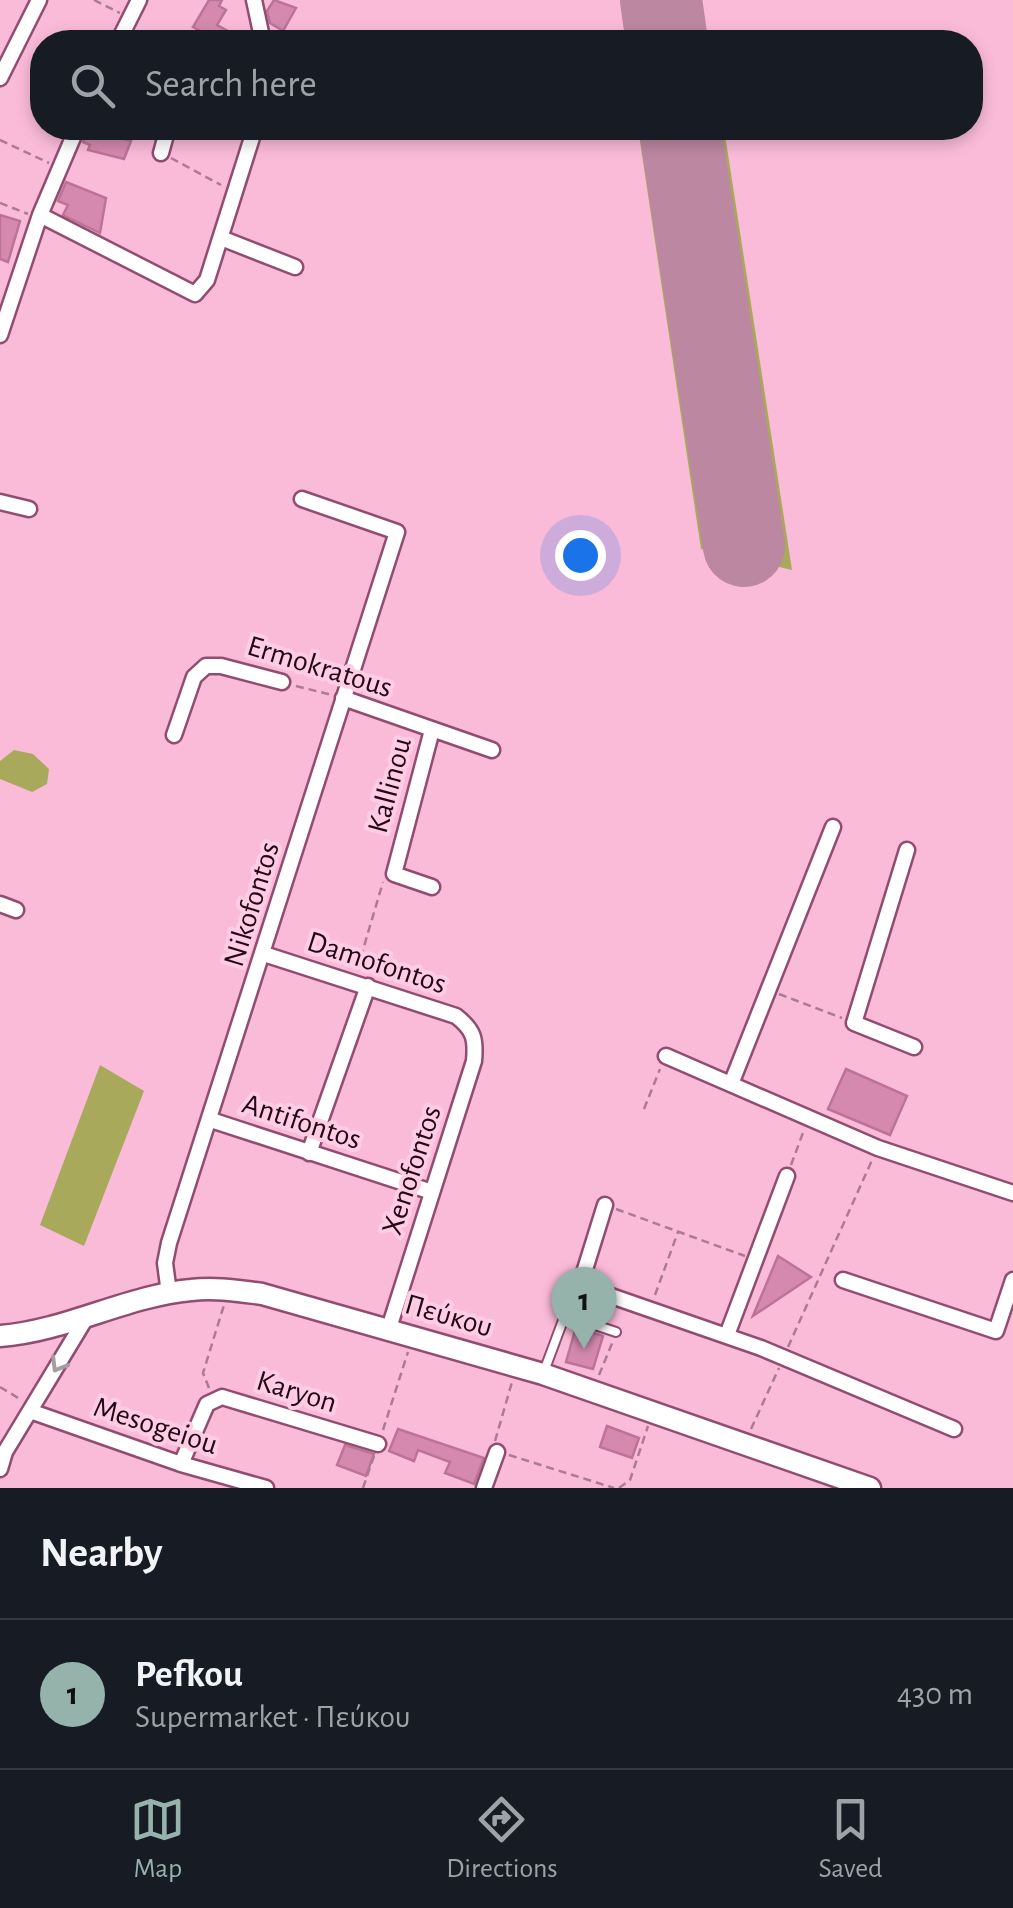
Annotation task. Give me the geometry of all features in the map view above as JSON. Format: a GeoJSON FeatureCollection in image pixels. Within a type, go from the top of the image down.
{"type":"FeatureCollection","features":[{"type":"Feature","properties":{"kind":"main road","name":"Πεύκου"},"geometry":{"type":"LineString","coordinates":[[0,1336],[86,1318],[169,1293],[229,1290],[262,1294],[543,1374],[870,1488]]}},
{"type":"Feature","properties":{"kind":"street"},"geometry":{"type":"LineString","coordinates":[[0,78],[6,50],[40,0]]}},
{"type":"Feature","properties":{"kind":"street"},"geometry":{"type":"LineString","coordinates":[[124,30],[139,0]]}},
{"type":"Feature","properties":{"kind":"street"},"geometry":{"type":"LineString","coordinates":[[254,0],[260,30]]}},
{"type":"Feature","properties":{"kind":"street"},"geometry":{"type":"LineString","coordinates":[[0,335],[40,216],[72,140]]}},
{"type":"Feature","properties":{"kind":"street"},"geometry":{"type":"LineString","coordinates":[[161,153],[165,140]]}},
{"type":"Feature","properties":{"kind":"street"},"geometry":{"type":"LineString","coordinates":[[40,216],[195,294],[207,280],[251,140]]}},
{"type":"Feature","properties":{"kind":"street"},"geometry":{"type":"LineString","coordinates":[[221,238],[295,267]]}},
{"type":"Feature","properties":{"kind":"street","name":"Nikofontos"},"geometry":{"type":"LineString","coordinates":[[169,1293],[165,1263],[169,1243],[396,532],[302,499]]}},
{"type":"Feature","properties":{"kind":"street"},"geometry":{"type":"LineString","coordinates":[[0,502],[29,510]]}},
{"type":"Feature","properties":{"kind":"street","name":"Ermokratous"},"geometry":{"type":"LineString","coordinates":[[174,735],[194,677],[206,666],[222,666],[282,682]]}},
{"type":"Feature","properties":{"kind":"street","name":"Ermokratous"},"geometry":{"type":"LineString","coordinates":[[343,698],[492,750]]}},
{"type":"Feature","properties":{"kind":"street","name":"Kallinou"},"geometry":{"type":"LineString","coordinates":[[432,730],[394,874],[432,888]]}},
{"type":"Feature","properties":{"kind":"street"},"geometry":{"type":"LineString","coordinates":[[731,1084],[833,827]]}},
{"type":"Feature","properties":{"kind":"street"},"geometry":{"type":"LineString","coordinates":[[907,850],[854,1022],[914,1047]]}},
{"type":"Feature","properties":{"kind":"street"},"geometry":{"type":"LineString","coordinates":[[0,904],[16,910]]}},
{"type":"Feature","properties":{"kind":"street","name":"Damofontos"},"geometry":{"type":"LineString","coordinates":[[264,954],[456,1016],[470,1027]]}},
{"type":"Feature","properties":{"kind":"street"},"geometry":{"type":"LineString","coordinates":[[309,1152],[361,983]]}},
{"type":"Feature","properties":{"kind":"street","name":"Xenofontos"},"geometry":{"type":"LineString","coordinates":[[389,1328],[474,1061],[476,1040],[470,1027]]}},
{"type":"Feature","properties":{"kind":"street"},"geometry":{"type":"LineString","coordinates":[[666,1056],[878,1148],[1013,1193]]}},
{"type":"Feature","properties":{"kind":"street","name":"Antifontos"},"geometry":{"type":"LineString","coordinates":[[211,1120],[432,1192]]}},
{"type":"Feature","properties":{"kind":"street"},"geometry":{"type":"LineString","coordinates":[[727,1335],[787,1176]]}},
{"type":"Feature","properties":{"kind":"street"},"geometry":{"type":"LineString","coordinates":[[605,1205],[582,1279],[591,1289],[727,1335],[954,1429]]}},
{"type":"Feature","properties":{"kind":"street"},"geometry":{"type":"LineString","coordinates":[[844,1280],[996,1330],[1013,1280]]}},
{"type":"Feature","properties":{"kind":"street"},"geometry":{"type":"LineString","coordinates":[[0,1470],[3,1451],[86,1318]]}},
{"type":"Feature","properties":{"kind":"street","name":"Karyon"},"geometry":{"type":"LineString","coordinates":[[181,1464],[198,1418],[214,1398],[378,1444]]}},
{"type":"Feature","properties":{"kind":"street","name":"Mesogeiou"},"geometry":{"type":"LineString","coordinates":[[31,1409],[181,1464],[266,1488]]}},
{"type":"Feature","properties":{"kind":"street"},"geometry":{"type":"LineString","coordinates":[[484,1488],[498,1452]]}},
{"type":"Feature","properties":{"kind":"lane"},"geometry":{"type":"LineString","coordinates":[[543,1374],[565,1315],[616,1332]]}},
{"type":"Feature","properties":{"kind":"path"},"geometry":{"type":"LineString","coordinates":[[94,0],[130,18]]}},
{"type":"Feature","properties":{"kind":"path"},"geometry":{"type":"LineString","coordinates":[[0,140],[59,168]]}},
{"type":"Feature","properties":{"kind":"path"},"geometry":{"type":"LineString","coordinates":[[161,153],[235,193]]}},
{"type":"Feature","properties":{"kind":"path"},"geometry":{"type":"LineString","coordinates":[[0,203],[40,216]]}},
{"type":"Feature","properties":{"kind":"path","name":"Ermokratous"},"geometry":{"type":"LineString","coordinates":[[282,682],[343,698]]}},
{"type":"Feature","properties":{"kind":"path"},"geometry":{"type":"LineString","coordinates":[[361,983],[384,880],[394,874]]}},
{"type":"Feature","properties":{"kind":"path"},"geometry":{"type":"LineString","coordinates":[[768,990],[854,1022]]}},
{"type":"Feature","properties":{"kind":"path"},"geometry":{"type":"LineString","coordinates":[[644,1109],[666,1056]]}},
{"type":"Feature","properties":{"kind":"path"},"geometry":{"type":"LineString","coordinates":[[787,1176],[809,1117]]}},
{"type":"Feature","properties":{"kind":"path"},"geometry":{"type":"LineString","coordinates":[[745,1444],[878,1148]]}},
{"type":"Feature","properties":{"kind":"path"},"geometry":{"type":"LineString","coordinates":[[605,1205],[756,1260]]}},
{"type":"Feature","properties":{"kind":"path"},"geometry":{"type":"LineString","coordinates":[[650,1310],[678,1231]]}},
{"type":"Feature","properties":{"kind":"path"},"geometry":{"type":"LineString","coordinates":[[214,1398],[203,1373],[229,1290]]}},
{"type":"Feature","properties":{"kind":"path"},"geometry":{"type":"LineString","coordinates":[[593,1391],[616,1332]]}},
{"type":"Feature","properties":{"kind":"path"},"geometry":{"type":"LineString","coordinates":[[363,1488],[414,1335]]}},
{"type":"Feature","properties":{"kind":"path"},"geometry":{"type":"LineString","coordinates":[[517,1366],[495,1439],[498,1452],[614,1488]]}},
{"type":"Feature","properties":{"kind":"path"},"geometry":{"type":"LineString","coordinates":[[0,1387],[31,1409]]}},
{"type":"Feature","properties":{"kind":"path"},"geometry":{"type":"LineString","coordinates":[[620,1488],[630,1480],[654,1411]]}},
{"type":"Feature","properties":{"kind":"shaded area"},"geometry":{"type":"Polygon","coordinates":[[[640,140],[662,140],[724,551],[769,560],[705,140],[726,140],[792,570],[701,549],[640,140]]]}},
{"type":"Feature","properties":{"kind":"shaded area"},"geometry":{"type":"Polygon","coordinates":[[[14,750],[33,754],[49,769],[47,784],[32,792],[0,779],[0,761],[14,750]]]}},
{"type":"Feature","properties":{"kind":"shaded area"},"geometry":{"type":"Polygon","coordinates":[[[100,1065],[144,1091],[84,1246],[40,1225],[100,1065]]]}},
{"type":"Feature","properties":{"kind":"building"},"geometry":{"type":"Polygon","coordinates":[[[209,0],[222,0],[219,6],[226,10],[217,25],[226,30],[193,27],[209,0]]]}},
{"type":"Feature","properties":{"kind":"building"},"geometry":{"type":"Polygon","coordinates":[[[274,0],[296,8],[284,30],[270,23],[267,11],[274,0]]]}},
{"type":"Feature","properties":{"kind":"building"},"geometry":{"type":"Polygon","coordinates":[[[131,141],[124,159],[88,150],[90,145],[83,142],[131,141]]]}},
{"type":"Feature","properties":{"kind":"building"},"geometry":{"type":"Polygon","coordinates":[[[66,182],[106,198],[100,233],[63,215],[68,205],[58,201],[66,182]]]}},
{"type":"Feature","properties":{"kind":"building"},"geometry":{"type":"Polygon","coordinates":[[[0,215],[20,221],[8,262],[0,259],[0,215]]]}},
{"type":"Feature","properties":{"kind":"building"},"geometry":{"type":"Polygon","coordinates":[[[846,1069],[907,1096],[890,1135],[828,1109],[846,1069]]]}},
{"type":"Feature","properties":{"kind":"building"},"geometry":{"type":"Polygon","coordinates":[[[778,1256],[811,1277],[753,1316],[778,1256]]]}},
{"type":"Feature","properties":{"kind":"building"},"geometry":{"type":"Polygon","coordinates":[[[576,1327],[603,1336],[593,1369],[566,1362],[576,1327]]]}},
{"type":"Feature","properties":{"kind":"building"},"geometry":{"type":"Polygon","coordinates":[[[607,1426],[639,1438],[632,1458],[600,1447],[607,1426]]]}},
{"type":"Feature","properties":{"kind":"building"},"geometry":{"type":"Polygon","coordinates":[[[398,1429],[484,1458],[474,1484],[445,1473],[450,1462],[418,1450],[414,1461],[389,1451],[398,1429]]]}},
{"type":"Feature","properties":{"kind":"building"},"geometry":{"type":"Polygon","coordinates":[[[345,1445],[374,1454],[366,1476],[337,1465],[345,1445]]]}},
{"type":"Feature","properties":{"kind":"runway"},"geometry":{"type":"LineString","coordinates":[[661,0],[665,30]]}},
{"type":"Feature","properties":{"kind":"runway"},"geometry":{"type":"LineString","coordinates":[[682,140],[744,546]]}},
{"type":"Feature","properties":{"kind":"place","name":"Pefkou"},"geometry":{"type":"Point","coordinates":[584,1349]}}]}
